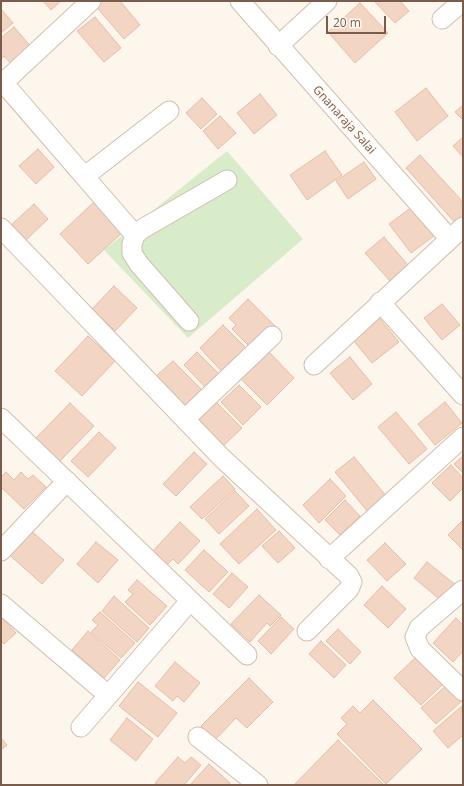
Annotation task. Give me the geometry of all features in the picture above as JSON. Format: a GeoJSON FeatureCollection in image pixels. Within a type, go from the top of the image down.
{"type":"FeatureCollection","features":[{"type":"Feature","properties":{"kind":"street"},"geometry":{"type":"LineString","coordinates":[[91,1],[3,81],[135,236]]}},
{"type":"Feature","properties":{"kind":"street","name":"Gnanaraja Salai"},"geometry":{"type":"LineString","coordinates":[[240,1],[278,46],[456,232]]}},
{"type":"Feature","properties":{"kind":"street"},"geometry":{"type":"LineString","coordinates":[[278,46],[327,1]]}},
{"type":"Feature","properties":{"kind":"street"},"geometry":{"type":"LineString","coordinates":[[442,19],[463,1]]}},
{"type":"Feature","properties":{"kind":"street"},"geometry":{"type":"LineString","coordinates":[[85,176],[169,111]]}},
{"type":"Feature","properties":{"kind":"street"},"geometry":{"type":"LineString","coordinates":[[189,321],[132,253],[135,236],[158,219],[227,180]]}},
{"type":"Feature","properties":{"kind":"street"},"geometry":{"type":"LineString","coordinates":[[1,228],[222,458],[349,576],[352,582],[349,588],[307,631]]}},
{"type":"Feature","properties":{"kind":"street"},"geometry":{"type":"LineString","coordinates":[[314,365],[456,232]]}},
{"type":"Feature","properties":{"kind":"street"},"geometry":{"type":"LineString","coordinates":[[380,302],[463,395]]}},
{"type":"Feature","properties":{"kind":"street"},"geometry":{"type":"LineString","coordinates":[[185,419],[272,336]]}},
{"type":"Feature","properties":{"kind":"street"},"geometry":{"type":"LineString","coordinates":[[1,418],[247,654]]}},
{"type":"Feature","properties":{"kind":"street"},"geometry":{"type":"LineString","coordinates":[[329,559],[463,437]]}},
{"type":"Feature","properties":{"kind":"street"},"geometry":{"type":"LineString","coordinates":[[1,551],[66,481]]}},
{"type":"Feature","properties":{"kind":"street"},"geometry":{"type":"LineString","coordinates":[[463,590],[419,628],[415,637],[420,649],[463,691]]}},
{"type":"Feature","properties":{"kind":"street"},"geometry":{"type":"LineString","coordinates":[[81,727],[190,600]]}},
{"type":"Feature","properties":{"kind":"street"},"geometry":{"type":"LineString","coordinates":[[1,604],[108,695]]}},
{"type":"Feature","properties":{"kind":"street"},"geometry":{"type":"LineString","coordinates":[[198,737],[258,785]]}},
{"type":"Feature","properties":{"kind":"green space"},"geometry":{"type":"Polygon","coordinates":[[[227,151],[303,239],[188,338],[104,250],[227,151]]]}},
{"type":"Feature","properties":{"kind":"building"},"geometry":{"type":"Polygon","coordinates":[[[43,1],[61,1],[51,10],[43,1]]]}},
{"type":"Feature","properties":{"kind":"building"},"geometry":{"type":"Polygon","coordinates":[[[97,1],[120,1],[140,25],[124,39],[94,4],[97,1]]]}},
{"type":"Feature","properties":{"kind":"building"},"geometry":{"type":"Polygon","coordinates":[[[374,1],[400,1],[409,11],[395,23],[374,1]]]}},
{"type":"Feature","properties":{"kind":"building"},"geometry":{"type":"Polygon","coordinates":[[[360,3],[388,33],[355,63],[328,32],[360,3]]]}},
{"type":"Feature","properties":{"kind":"building"},"geometry":{"type":"Polygon","coordinates":[[[1,9],[13,23],[1,33],[1,9]]]}},
{"type":"Feature","properties":{"kind":"building"},"geometry":{"type":"Polygon","coordinates":[[[95,17],[121,48],[104,62],[77,31],[95,17]]]}},
{"type":"Feature","properties":{"kind":"building"},"geometry":{"type":"Polygon","coordinates":[[[14,27],[32,48],[12,65],[4,56],[1,59],[1,38],[14,27]]]}},
{"type":"Feature","properties":{"kind":"building"},"geometry":{"type":"Polygon","coordinates":[[[426,88],[448,116],[417,141],[395,112],[426,88]]]}},
{"type":"Feature","properties":{"kind":"building"},"geometry":{"type":"Polygon","coordinates":[[[260,94],[277,115],[254,134],[237,113],[260,94]]]}},
{"type":"Feature","properties":{"kind":"building"},"geometry":{"type":"Polygon","coordinates":[[[202,98],[217,114],[201,129],[186,113],[202,98]]]}},
{"type":"Feature","properties":{"kind":"building"},"geometry":{"type":"Polygon","coordinates":[[[463,105],[463,120],[455,112],[463,105]]]}},
{"type":"Feature","properties":{"kind":"building"},"geometry":{"type":"Polygon","coordinates":[[[220,116],[236,133],[218,149],[203,131],[220,116]]]}},
{"type":"Feature","properties":{"kind":"building"},"geometry":{"type":"Polygon","coordinates":[[[463,137],[463,157],[453,146],[463,137]]]}},
{"type":"Feature","properties":{"kind":"building"},"geometry":{"type":"Polygon","coordinates":[[[38,149],[54,167],[36,184],[19,166],[38,149]]]}},
{"type":"Feature","properties":{"kind":"building"},"geometry":{"type":"Polygon","coordinates":[[[325,151],[342,175],[307,200],[290,175],[325,151]]]}},
{"type":"Feature","properties":{"kind":"building"},"geometry":{"type":"Polygon","coordinates":[[[420,155],[463,202],[463,219],[457,225],[406,168],[420,155]]]}},
{"type":"Feature","properties":{"kind":"building"},"geometry":{"type":"Polygon","coordinates":[[[364,162],[376,179],[348,199],[336,181],[364,162]]]}},
{"type":"Feature","properties":{"kind":"building"},"geometry":{"type":"Polygon","coordinates":[[[96,200],[125,230],[88,264],[60,234],[96,200]]]}},
{"type":"Feature","properties":{"kind":"building"},"geometry":{"type":"Polygon","coordinates":[[[34,204],[48,219],[25,241],[10,226],[34,204]]]}},
{"type":"Feature","properties":{"kind":"building"},"geometry":{"type":"Polygon","coordinates":[[[412,207],[434,236],[411,253],[389,224],[412,207]]]}},
{"type":"Feature","properties":{"kind":"building"},"geometry":{"type":"Polygon","coordinates":[[[384,237],[408,265],[390,281],[365,253],[384,237]]]}},
{"type":"Feature","properties":{"kind":"building"},"geometry":{"type":"Polygon","coordinates":[[[114,286],[137,308],[115,331],[92,309],[114,286]]]}},
{"type":"Feature","properties":{"kind":"building"},"geometry":{"type":"Polygon","coordinates":[[[248,299],[276,327],[253,350],[232,329],[236,325],[229,318],[248,299]]]}},
{"type":"Feature","properties":{"kind":"building"},"geometry":{"type":"Polygon","coordinates":[[[442,304],[460,325],[442,340],[424,318],[442,304]]]}},
{"type":"Feature","properties":{"kind":"building"},"geometry":{"type":"Polygon","coordinates":[[[379,318],[399,342],[372,363],[353,340],[379,318]]]}},
{"type":"Feature","properties":{"kind":"building"},"geometry":{"type":"Polygon","coordinates":[[[223,325],[250,352],[226,376],[200,348],[223,325]]]}},
{"type":"Feature","properties":{"kind":"building"},"geometry":{"type":"Polygon","coordinates":[[[88,336],[115,361],[82,396],[55,371],[88,336]]]}},
{"type":"Feature","properties":{"kind":"building"},"geometry":{"type":"Polygon","coordinates":[[[267,350],[294,378],[267,405],[239,377],[267,350]]]}},
{"type":"Feature","properties":{"kind":"building"},"geometry":{"type":"Polygon","coordinates":[[[197,352],[221,376],[207,389],[184,365],[197,352]]]}},
{"type":"Feature","properties":{"kind":"building"},"geometry":{"type":"Polygon","coordinates":[[[350,357],[372,384],[353,400],[330,373],[350,357]]]}},
{"type":"Feature","properties":{"kind":"building"},"geometry":{"type":"Polygon","coordinates":[[[173,361],[205,393],[188,409],[156,376],[173,361]]]}},
{"type":"Feature","properties":{"kind":"building"},"geometry":{"type":"Polygon","coordinates":[[[239,385],[261,407],[243,425],[221,402],[239,385]]]}},
{"type":"Feature","properties":{"kind":"building"},"geometry":{"type":"Polygon","coordinates":[[[216,402],[242,428],[223,446],[197,420],[216,402]]]}},
{"type":"Feature","properties":{"kind":"building"},"geometry":{"type":"Polygon","coordinates":[[[445,402],[462,423],[435,445],[418,424],[445,402]]]}},
{"type":"Feature","properties":{"kind":"building"},"geometry":{"type":"Polygon","coordinates":[[[70,403],[94,426],[59,462],[36,438],[70,403]]]}},
{"type":"Feature","properties":{"kind":"building"},"geometry":{"type":"Polygon","coordinates":[[[396,412],[427,449],[409,464],[378,427],[396,412]]]}},
{"type":"Feature","properties":{"kind":"building"},"geometry":{"type":"Polygon","coordinates":[[[99,432],[116,448],[88,477],[71,461],[99,432]]]}},
{"type":"Feature","properties":{"kind":"building"},"geometry":{"type":"Polygon","coordinates":[[[194,452],[207,464],[176,496],[163,484],[194,452]]]}},
{"type":"Feature","properties":{"kind":"building"},"geometry":{"type":"Polygon","coordinates":[[[463,456],[463,473],[454,464],[463,456]]]}},
{"type":"Feature","properties":{"kind":"building"},"geometry":{"type":"Polygon","coordinates":[[[354,457],[387,497],[368,512],[335,472],[354,457]]]}},
{"type":"Feature","properties":{"kind":"building"},"geometry":{"type":"Polygon","coordinates":[[[451,465],[463,478],[463,488],[450,501],[432,483],[451,465]]]}},
{"type":"Feature","properties":{"kind":"building"},"geometry":{"type":"Polygon","coordinates":[[[6,472],[14,480],[21,472],[28,479],[33,475],[46,487],[24,509],[1,487],[1,477],[6,472]]]}},
{"type":"Feature","properties":{"kind":"building"},"geometry":{"type":"Polygon","coordinates":[[[223,476],[235,489],[202,519],[190,507],[223,476]]]}},
{"type":"Feature","properties":{"kind":"building"},"geometry":{"type":"Polygon","coordinates":[[[330,479],[346,496],[319,523],[303,505],[330,479]]]}},
{"type":"Feature","properties":{"kind":"building"},"geometry":{"type":"Polygon","coordinates":[[[235,491],[249,506],[219,534],[205,519],[235,491]]]}},
{"type":"Feature","properties":{"kind":"building"},"geometry":{"type":"Polygon","coordinates":[[[345,500],[360,516],[340,535],[325,520],[345,500]]]}},
{"type":"Feature","properties":{"kind":"building"},"geometry":{"type":"Polygon","coordinates":[[[257,509],[276,530],[239,564],[220,544],[257,509]]]}},
{"type":"Feature","properties":{"kind":"building"},"geometry":{"type":"Polygon","coordinates":[[[463,520],[463,550],[448,535],[463,520]]]}},
{"type":"Feature","properties":{"kind":"building"},"geometry":{"type":"Polygon","coordinates":[[[180,522],[200,541],[178,564],[173,559],[165,567],[151,553],[180,522]]]}},
{"type":"Feature","properties":{"kind":"building"},"geometry":{"type":"Polygon","coordinates":[[[27,527],[64,560],[42,584],[5,551],[27,527]]]}},
{"type":"Feature","properties":{"kind":"building"},"geometry":{"type":"Polygon","coordinates":[[[279,531],[295,548],[278,563],[262,546],[279,531]]]}},
{"type":"Feature","properties":{"kind":"building"},"geometry":{"type":"Polygon","coordinates":[[[96,542],[118,560],[98,583],[77,564],[96,542]]]}},
{"type":"Feature","properties":{"kind":"building"},"geometry":{"type":"Polygon","coordinates":[[[385,543],[406,564],[387,581],[367,560],[385,543]]]}},
{"type":"Feature","properties":{"kind":"building"},"geometry":{"type":"Polygon","coordinates":[[[204,550],[228,572],[209,592],[185,570],[204,550]]]}},
{"type":"Feature","properties":{"kind":"building"},"geometry":{"type":"Polygon","coordinates":[[[427,562],[457,586],[443,602],[414,578],[427,562]]]}},
{"type":"Feature","properties":{"kind":"building"},"geometry":{"type":"Polygon","coordinates":[[[232,573],[248,587],[229,608],[213,594],[232,573]]]}},
{"type":"Feature","properties":{"kind":"building"},"geometry":{"type":"Polygon","coordinates":[[[137,580],[167,606],[150,625],[125,602],[133,594],[128,590],[137,580]]]}},
{"type":"Feature","properties":{"kind":"building"},"geometry":{"type":"Polygon","coordinates":[[[382,586],[406,609],[388,628],[364,605],[382,586]]]}},
{"type":"Feature","properties":{"kind":"building"},"geometry":{"type":"Polygon","coordinates":[[[259,595],[281,615],[270,626],[267,623],[250,642],[231,624],[259,595]]]}},
{"type":"Feature","properties":{"kind":"building"},"geometry":{"type":"Polygon","coordinates":[[[114,596],[149,628],[137,642],[102,611],[114,596]]]}},
{"type":"Feature","properties":{"kind":"building"},"geometry":{"type":"Polygon","coordinates":[[[100,612],[135,643],[121,658],[91,632],[98,625],[92,620],[100,612]]]}},
{"type":"Feature","properties":{"kind":"building"},"geometry":{"type":"Polygon","coordinates":[[[1,617],[16,633],[4,644],[1,641],[1,617]]]}},
{"type":"Feature","properties":{"kind":"building"},"geometry":{"type":"Polygon","coordinates":[[[281,617],[294,629],[271,654],[258,641],[281,617]]]}},
{"type":"Feature","properties":{"kind":"building"},"geometry":{"type":"Polygon","coordinates":[[[456,618],[463,625],[463,651],[453,662],[433,643],[456,618]]]}},
{"type":"Feature","properties":{"kind":"building"},"geometry":{"type":"Polygon","coordinates":[[[338,629],[361,652],[350,664],[326,641],[338,629]]]}},
{"type":"Feature","properties":{"kind":"building"},"geometry":{"type":"Polygon","coordinates":[[[88,631],[120,660],[104,678],[72,650],[88,631]]]}},
{"type":"Feature","properties":{"kind":"building"},"geometry":{"type":"Polygon","coordinates":[[[321,641],[346,665],[334,678],[309,654],[321,641]]]}},
{"type":"Feature","properties":{"kind":"building"},"geometry":{"type":"Polygon","coordinates":[[[416,657],[443,684],[421,705],[394,678],[416,657]]]}},
{"type":"Feature","properties":{"kind":"building"},"geometry":{"type":"Polygon","coordinates":[[[175,662],[200,683],[184,702],[177,696],[173,701],[155,686],[175,662]]]}},
{"type":"Feature","properties":{"kind":"building"},"geometry":{"type":"Polygon","coordinates":[[[249,678],[273,702],[247,728],[236,718],[215,740],[201,726],[249,678]]]}},
{"type":"Feature","properties":{"kind":"building"},"geometry":{"type":"Polygon","coordinates":[[[138,682],[177,713],[158,737],[119,706],[138,682]]]}},
{"type":"Feature","properties":{"kind":"building"},"geometry":{"type":"Polygon","coordinates":[[[447,685],[462,701],[436,724],[421,708],[447,685]]]}},
{"type":"Feature","properties":{"kind":"building"},"geometry":{"type":"Polygon","coordinates":[[[373,700],[422,749],[386,784],[337,734],[347,724],[341,718],[353,706],[360,713],[373,700]]]}},
{"type":"Feature","properties":{"kind":"building"},"geometry":{"type":"Polygon","coordinates":[[[462,706],[463,735],[448,748],[433,731],[462,706]]]}},
{"type":"Feature","properties":{"kind":"building"},"geometry":{"type":"Polygon","coordinates":[[[127,718],[153,739],[136,761],[110,740],[127,718]]]}},
{"type":"Feature","properties":{"kind":"building"},"geometry":{"type":"Polygon","coordinates":[[[1,738],[7,745],[1,750],[1,738]]]}},
{"type":"Feature","properties":{"kind":"building"},"geometry":{"type":"Polygon","coordinates":[[[338,740],[384,785],[294,785],[338,740]]]}},
{"type":"Feature","properties":{"kind":"building"},"geometry":{"type":"Polygon","coordinates":[[[178,757],[185,763],[191,757],[201,765],[184,785],[158,785],[155,783],[178,757]]]}},
{"type":"Feature","properties":{"kind":"building"},"geometry":{"type":"Polygon","coordinates":[[[209,764],[230,783],[228,785],[190,785],[209,764]]]}}]}
